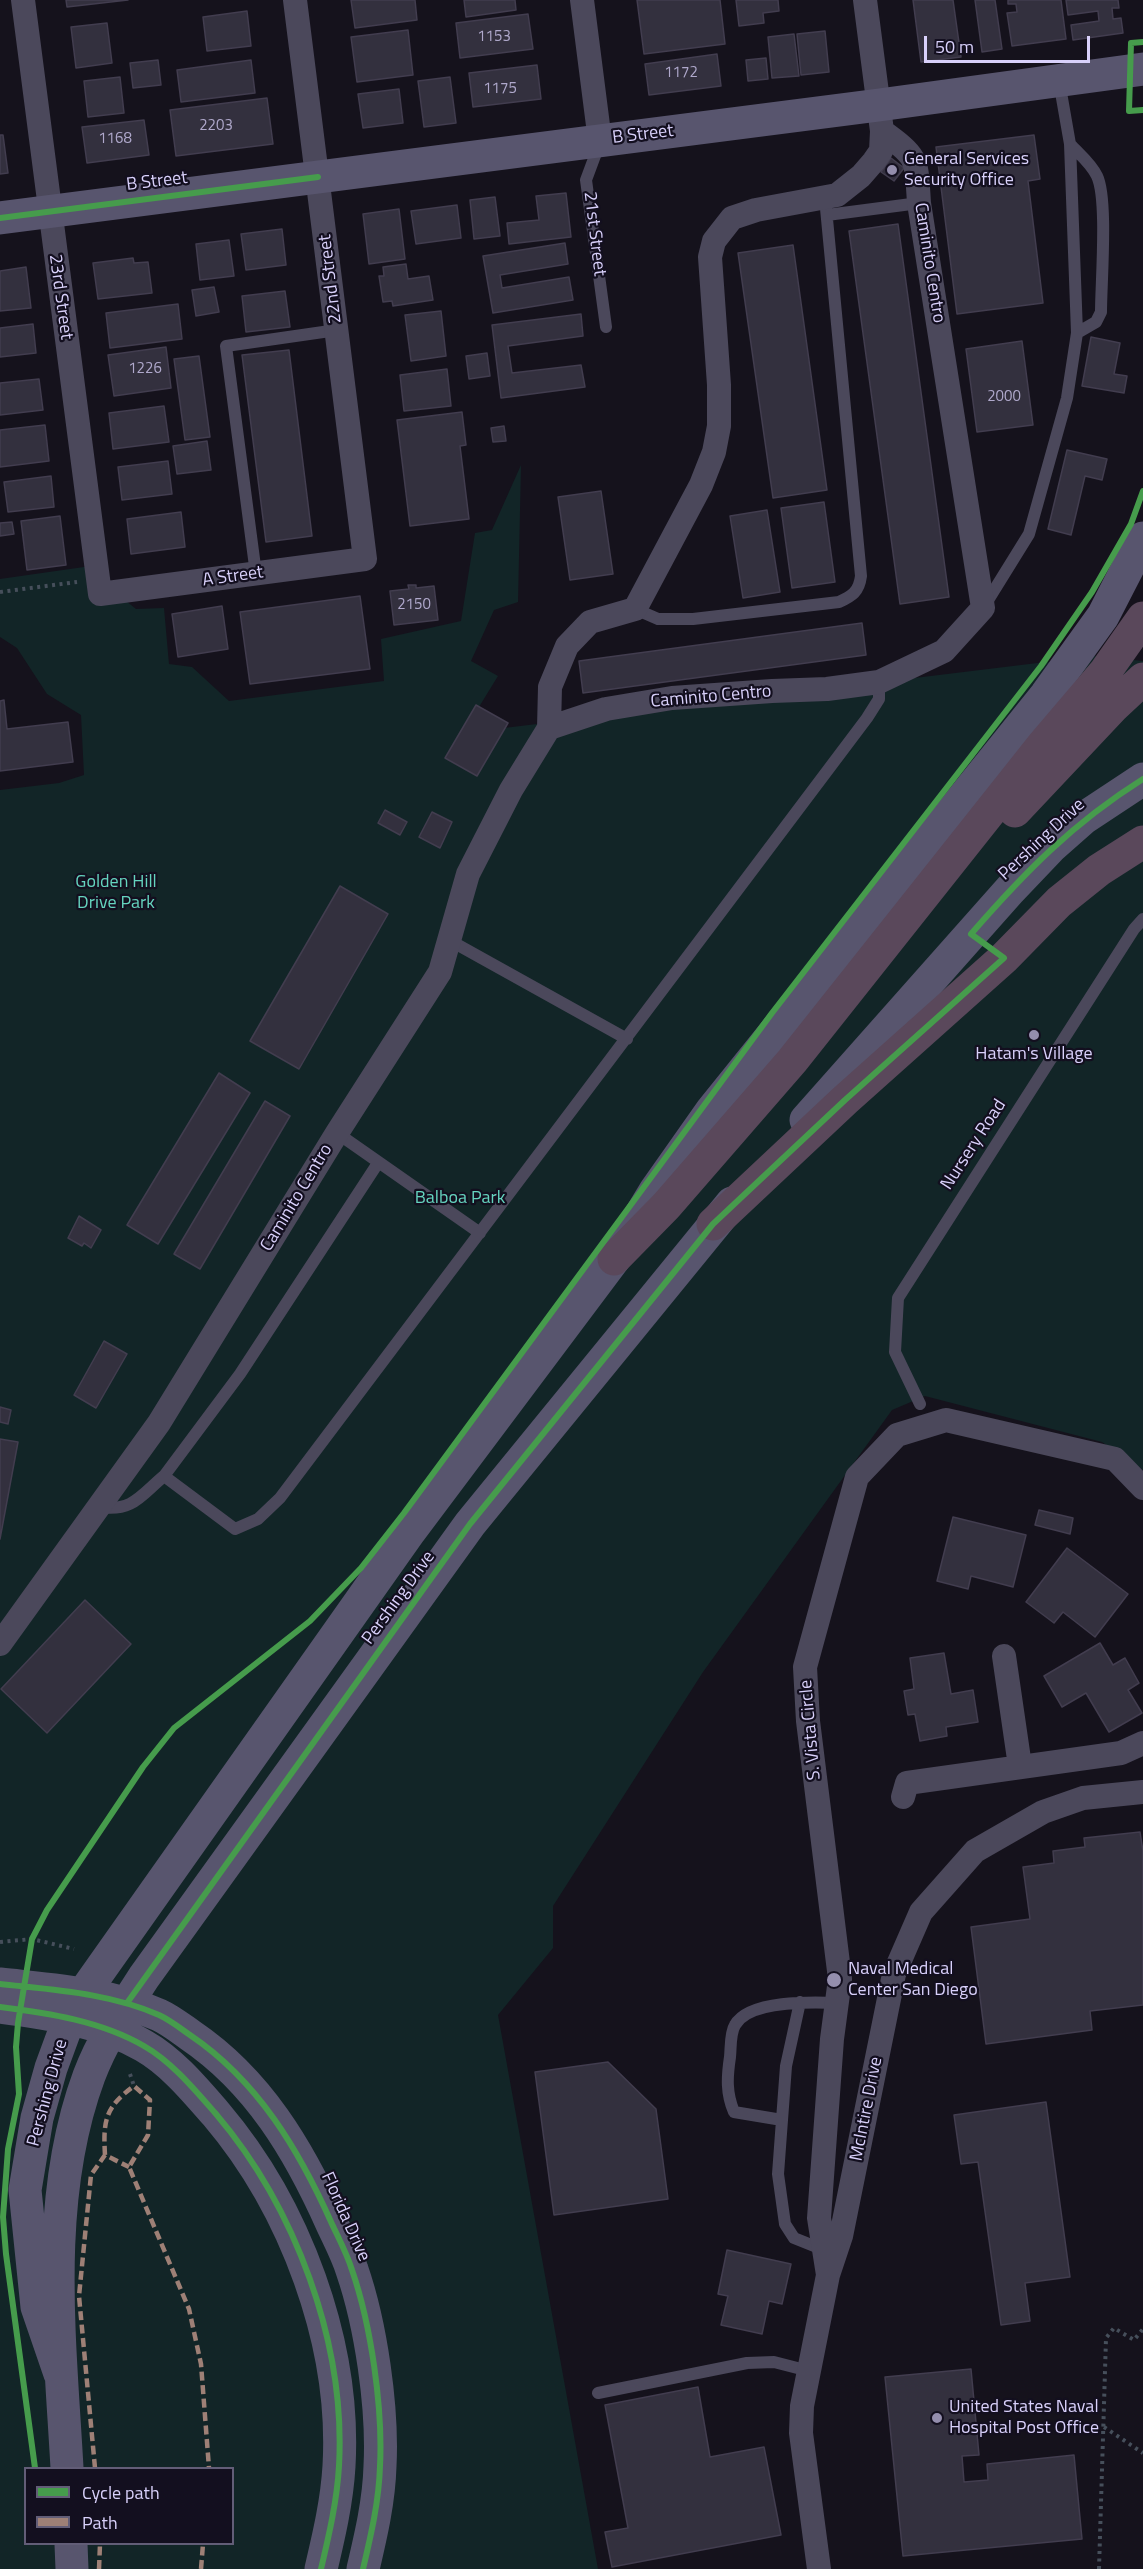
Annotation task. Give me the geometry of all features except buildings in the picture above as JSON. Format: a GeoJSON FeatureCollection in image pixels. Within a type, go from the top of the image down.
{"type":"FeatureCollection","features":[{"type":"Feature","properties":{"kind":"highway"},"geometry":{"type":"LineString","coordinates":[[614,1259],[666,1206],[792,1061],[1042,746],[1105,672],[1143,618]]}},
{"type":"Feature","properties":{"kind":"highway"},"geometry":{"type":"LineString","coordinates":[[839,1001],[960,869],[1113,707],[1143,679]]}},
{"type":"Feature","properties":{"kind":"highway"},"geometry":{"type":"LineString","coordinates":[[713,1224],[845,1100],[1004,958],[1059,902],[1098,870],[1143,842]]}},
{"type":"Feature","properties":{"kind":"main road","name":"B Street"},"geometry":{"type":"LineString","coordinates":[[0,218],[600,141],[881,118],[1059,81],[1143,69]]}},
{"type":"Feature","properties":{"kind":"main road","name":"Pershing Drive"},"geometry":{"type":"LineString","coordinates":[[60,2374],[37,2307],[25,2190],[38,2118],[51,2068],[76,2006],[410,1531],[614,1259],[655,1191],[712,1110],[1046,695],[1103,616],[1143,538]]}},
{"type":"Feature","properties":{"kind":"main road","name":"Pershing Drive"},"geometry":{"type":"LineString","coordinates":[[67,2467],[60,2374],[59,2246],[68,2149],[77,2111],[90,2074],[119,2017],[470,1524],[713,1224],[1050,848],[1084,818],[1143,779]]}},
{"type":"Feature","properties":{"kind":"main road"},"geometry":{"type":"LineString","coordinates":[[0,1984],[76,2006]]}},
{"type":"Feature","properties":{"kind":"main road","name":"Florida Drive"},"geometry":{"type":"LineString","coordinates":[[76,2006],[119,2017],[161,2016],[212,2050],[253,2090],[283,2129],[310,2174],[352,2269],[369,2333],[377,2393],[380,2466],[374,2523],[363,2569]]}},
{"type":"Feature","properties":{"kind":"main road"},"geometry":{"type":"LineString","coordinates":[[0,2007],[76,2006]]}},
{"type":"Feature","properties":{"kind":"main road","name":"Florida Drive"},"geometry":{"type":"LineString","coordinates":[[119,2017],[145,2046],[174,2069],[238,2141],[275,2199],[315,2293],[328,2342],[337,2396],[339,2465],[332,2517],[321,2569]]}},
{"type":"Feature","properties":{"kind":"main road"},"geometry":{"type":"LineString","coordinates":[[70,2545],[72,2569]]}},
{"type":"Feature","properties":{"kind":"street","name":"23rd Street"},"geometry":{"type":"LineString","coordinates":[[23,0],[99,587]]}},
{"type":"Feature","properties":{"kind":"street","name":"22nd Street"},"geometry":{"type":"LineString","coordinates":[[294,0],[365,559]]}},
{"type":"Feature","properties":{"kind":"street","name":"21st Street"},"geometry":{"type":"LineString","coordinates":[[582,0],[600,141]]}},
{"type":"Feature","properties":{"kind":"street"},"geometry":{"type":"LineString","coordinates":[[549,728],[550,687],[567,646],[590,622],[635,609],[701,486],[716,443],[719,426],[719,385],[710,257],[714,241],[732,218],[756,210],[826,207],[861,176],[880,151],[881,118],[865,0]]}},
{"type":"Feature","properties":{"kind":"street","name":"Caminito Centro"},"geometry":{"type":"LineString","coordinates":[[0,1644],[159,1424],[337,1133],[440,972],[468,874],[511,790],[549,728],[606,709],[672,698],[827,689],[879,682],[944,651],[983,608],[919,203],[916,166],[909,151],[881,118]]}},
{"type":"Feature","properties":{"kind":"street","name":"A Street"},"geometry":{"type":"LineString","coordinates":[[99,587],[256,574],[365,559]]}},
{"type":"Feature","properties":{"kind":"street","name":"S. Vista Circle"},"geometry":{"type":"LineString","coordinates":[[828,2275],[819,2218],[840,1979],[808,1721],[805,1667],[856,1477],[897,1435],[946,1419],[1115,1459],[1143,1488]]}},
{"type":"Feature","properties":{"kind":"street"},"geometry":{"type":"LineString","coordinates":[[1004,1656],[1020,1766]]}},
{"type":"Feature","properties":{"kind":"street"},"geometry":{"type":"LineString","coordinates":[[903,1797],[907,1783],[1121,1754],[1143,1743]]}},
{"type":"Feature","properties":{"kind":"street","name":"McIntire Drive"},"geometry":{"type":"LineString","coordinates":[[819,2569],[801,2433],[802,2406],[828,2275],[841,2236],[894,1974],[921,1912],[975,1851],[1043,1812],[1083,1798],[1143,1792]]}},
{"type":"Feature","properties":{"kind":"lane"},"geometry":{"type":"LineString","coordinates":[[983,608],[1029,534],[1067,398],[1077,333],[1070,144],[1059,81]]}},
{"type":"Feature","properties":{"kind":"lane","name":"21st Street"},"geometry":{"type":"LineString","coordinates":[[600,141],[586,180],[606,327]]}},
{"type":"Feature","properties":{"kind":"lane"},"geometry":{"type":"LineString","coordinates":[[1070,144],[1091,165],[1098,177],[1102,196],[1101,312],[1096,322],[1077,333]]}},
{"type":"Feature","properties":{"kind":"lane"},"geometry":{"type":"LineString","coordinates":[[635,609],[658,619],[693,619],[839,602],[852,596],[860,587],[861,576],[826,207],[919,203]]}},
{"type":"Feature","properties":{"kind":"lane"},"geometry":{"type":"LineString","coordinates":[[256,574],[226,346],[337,330]]}},
{"type":"Feature","properties":{"kind":"lane"},"geometry":{"type":"LineString","coordinates":[[164,1476],[235,1529],[258,1519],[280,1498],[867,718],[879,699],[879,682]]}},
{"type":"Feature","properties":{"kind":"lane","name":"Nursery Road"},"geometry":{"type":"LineString","coordinates":[[920,1404],[895,1352],[898,1298],[1134,929],[1143,919]]}},
{"type":"Feature","properties":{"kind":"lane"},"geometry":{"type":"LineString","coordinates":[[449,940],[627,1039]]}},
{"type":"Feature","properties":{"kind":"lane"},"geometry":{"type":"LineString","coordinates":[[337,1133],[480,1233]]}},
{"type":"Feature","properties":{"kind":"lane"},"geometry":{"type":"LineString","coordinates":[[100,1507],[117,1509],[128,1506],[164,1476],[240,1374],[378,1163]]}},
{"type":"Feature","properties":{"kind":"lane"},"geometry":{"type":"LineString","coordinates":[[800,2002],[786,2066],[778,2174],[785,2224],[794,2238],[824,2250]]}},
{"type":"Feature","properties":{"kind":"lane"},"geometry":{"type":"LineString","coordinates":[[782,2120],[734,2112],[729,2100],[727,2084],[734,2026],[741,2016],[757,2009],[800,2002],[837,2002]]}},
{"type":"Feature","properties":{"kind":"lane"},"geometry":{"type":"LineString","coordinates":[[598,2393],[747,2363],[774,2362],[809,2371]]}},
{"type":"Feature","properties":{"kind":"path"},"geometry":{"type":"LineString","coordinates":[[0,592],[99,587]]}},
{"type":"Feature","properties":{"kind":"path"},"geometry":{"type":"LineString","coordinates":[[31,1942],[37,1930]]}},
{"type":"Feature","properties":{"kind":"path"},"geometry":{"type":"LineString","coordinates":[[0,1942],[31,1942],[74,1949]]}},
{"type":"Feature","properties":{"kind":"path"},"geometry":{"type":"LineString","coordinates":[[130,2074],[134,2086]]}},
{"type":"Feature","properties":{"kind":"path"},"geometry":{"type":"LineString","coordinates":[[1099,2569],[1106,2338],[1114,2328],[1134,2340],[1143,2328]]}},
{"type":"Feature","properties":{"kind":"path"},"geometry":{"type":"LineString","coordinates":[[1103,2427],[1143,2453]]}},
{"type":"Feature","properties":{"kind":"green space","name":"Balboa Park"},"geometry":{"type":"Polygon","coordinates":[[[521,465],[518,602],[494,610],[471,661],[498,676],[463,733],[1095,656],[1143,661],[1143,1470],[1102,1442],[925,1396],[892,1410],[703,1672],[553,1906],[553,1948],[498,2015],[598,2569],[0,2569],[0,790],[59,783],[84,775],[81,715],[47,694],[17,648],[0,637],[0,579],[91,566],[105,584],[136,609],[164,608],[169,664],[192,667],[229,701],[384,681],[381,639],[461,621],[475,533],[492,530],[521,465]]]}},
{"type":"Feature","properties":{"kind":"marked path"},"geometry":{"type":"LineString","coordinates":[[105,2155],[108,2116],[117,2101],[134,2086],[150,2100],[148,2135],[129,2167],[189,2309],[201,2364],[209,2467]]}},
{"type":"Feature","properties":{"kind":"marked path"},"geometry":{"type":"LineString","coordinates":[[95,2467],[79,2296],[91,2175],[105,2155],[129,2167]]}},
{"type":"Feature","properties":{"kind":"marked path"},"geometry":{"type":"LineString","coordinates":[[99,2569],[100,2545]]}},
{"type":"Feature","properties":{"kind":"marked path"},"geometry":{"type":"LineString","coordinates":[[201,2569],[203,2545]]}},
{"type":"Feature","properties":{"kind":"cycle path"},"geometry":{"type":"LineString","coordinates":[[1143,42],[1131,43],[1129,111],[1143,110]]}},
{"type":"Feature","properties":{"kind":"cycle path"},"geometry":{"type":"LineString","coordinates":[[0,218],[318,177]]}},
{"type":"Feature","properties":{"kind":"cycle path"},"geometry":{"type":"LineString","coordinates":[[35,2467],[3,2217],[8,2149],[19,2094],[16,2047],[18,2023],[32,1939],[47,1910],[143,1767],[174,1728],[310,1621],[361,1568],[404,1513],[772,1013],[1041,666],[1092,592],[1131,524],[1143,491]]}},
{"type":"Feature","properties":{"kind":"cycle path"},"geometry":{"type":"LineString","coordinates":[[127,2003],[470,1524],[713,1224],[845,1100],[1004,958],[971,934],[1031,869],[1072,831],[1143,779]]}},
{"type":"Feature","properties":{"kind":"cycle path"},"geometry":{"type":"LineString","coordinates":[[0,1984],[101,1997],[163,2017],[214,2053],[236,2074],[274,2119],[290,2144],[319,2197],[348,2258],[359,2292],[370,2341],[380,2419],[380,2466],[372,2531],[363,2569]]}},
{"type":"Feature","properties":{"kind":"cycle path"},"geometry":{"type":"LineString","coordinates":[[0,2007],[74,2019],[110,2030],[144,2046],[183,2077],[216,2114],[270,2191],[310,2279],[324,2325],[334,2372],[339,2419],[339,2466],[335,2505],[321,2569]]}},
{"type":"Feature","properties":{"kind":"place","name":"General Services Security Office"},"geometry":{"type":"Point","coordinates":[892,170]}},
{"type":"Feature","properties":{"kind":"place","name":"Hatam's Village"},"geometry":{"type":"Point","coordinates":[1034,1035]}},
{"type":"Feature","properties":{"kind":"place","name":"Naval Medical Center San Diego"},"geometry":{"type":"Point","coordinates":[834,1980]}},
{"type":"Feature","properties":{"kind":"place","name":"United States Naval Hospital Post Office"},"geometry":{"type":"Point","coordinates":[937,2418]}},
{"type":"Feature","properties":{"kind":"park label","name":"Golden Hill Drive Park"},"geometry":{"type":"Point","coordinates":[116,893]}}]}
